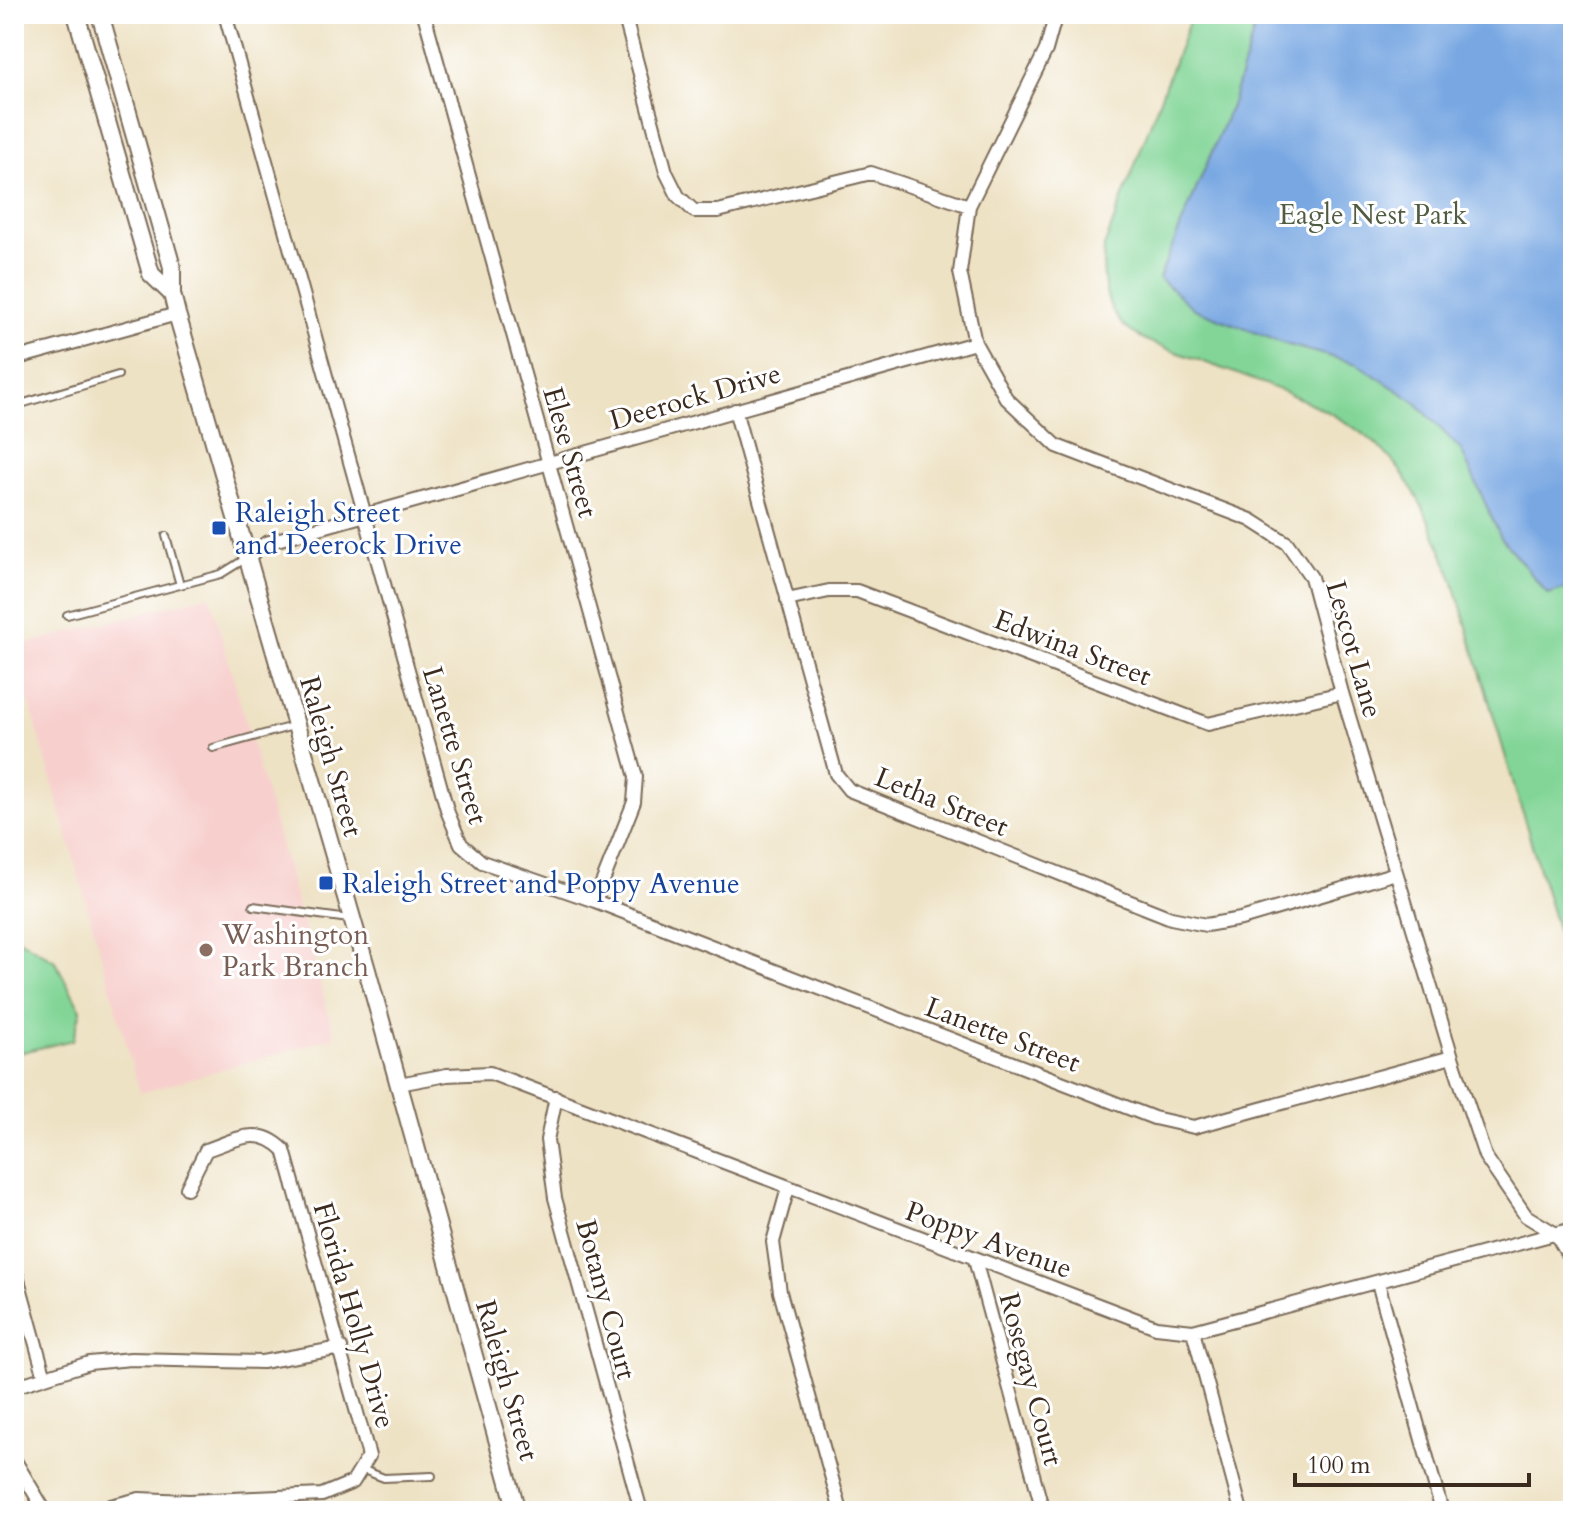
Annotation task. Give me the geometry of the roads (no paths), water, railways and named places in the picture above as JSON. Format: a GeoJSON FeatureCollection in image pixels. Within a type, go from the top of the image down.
{"type":"FeatureCollection","features":[{"type":"Feature","properties":{"kind":"street","name":"Raleigh Street"},"geometry":{"type":"LineString","coordinates":[[76,14],[151,274],[172,294]]}},
{"type":"Feature","properties":{"kind":"street","name":"Raleigh Street"},"geometry":{"type":"LineString","coordinates":[[100,14],[172,267],[172,294],[177,314],[399,1084],[517,1511]]}},
{"type":"Feature","properties":{"kind":"street","name":"Lanette Street"},"geometry":{"type":"LineString","coordinates":[[225,14],[448,813],[461,844],[482,862],[595,901],[1154,1118],[1194,1127],[1452,1057]]}},
{"type":"Feature","properties":{"kind":"street","name":"Elese Street"},"geometry":{"type":"LineString","coordinates":[[424,14],[636,777],[634,802],[595,901]]}},
{"type":"Feature","properties":{"kind":"street"},"geometry":{"type":"LineString","coordinates":[[624,14],[666,172],[678,196],[694,211],[718,211],[871,173],[969,206]]}},
{"type":"Feature","properties":{"kind":"street","name":"Lescot Lane"},"geometry":{"type":"LineString","coordinates":[[1056,14],[1046,50],[969,206],[960,272],[975,343],[1006,398],[1057,446],[1251,520],[1287,543],[1311,577],[1396,873],[1485,1156],[1503,1188],[1526,1216],[1556,1234],[1573,1264]]}},
{"type":"Feature","properties":{"kind":"street"},"geometry":{"type":"LineString","coordinates":[[14,359],[177,314]]}},
{"type":"Feature","properties":{"kind":"street","name":"Deerock Drive"},"geometry":{"type":"LineString","coordinates":[[248,557],[266,543],[975,343]]}},
{"type":"Feature","properties":{"kind":"street","name":"Letha Street"},"geometry":{"type":"LineString","coordinates":[[735,410],[836,774],[849,790],[1171,918],[1206,925],[1241,919],[1396,873]]}},
{"type":"Feature","properties":{"kind":"street","name":"Edwina Street"},"geometry":{"type":"LineString","coordinates":[[787,600],[829,591],[857,591],[1208,724],[1342,693]]}},
{"type":"Feature","properties":{"kind":"street","name":"Poppy Avenue"},"geometry":{"type":"LineString","coordinates":[[399,1084],[447,1075],[490,1073],[1156,1327],[1193,1331],[1573,1229]]}},
{"type":"Feature","properties":{"kind":"street","name":"Botany Court"},"geometry":{"type":"LineString","coordinates":[[556,1097],[547,1140],[555,1198],[641,1511]]}},
{"type":"Feature","properties":{"kind":"street","name":"Florida Holly Drive"},"geometry":{"type":"LineString","coordinates":[[90,1511],[139,1499],[189,1501],[322,1495],[353,1482],[369,1456],[284,1150],[271,1137],[252,1135],[206,1150],[187,1188]]}},
{"type":"Feature","properties":{"kind":"street"},"geometry":{"type":"LineString","coordinates":[[788,1188],[773,1242],[780,1292],[841,1511]]}},
{"type":"Feature","properties":{"kind":"street","name":"Rosegay Court"},"geometry":{"type":"LineString","coordinates":[[975,1260],[1043,1511]]}},
{"type":"Feature","properties":{"kind":"street"},"geometry":{"type":"LineString","coordinates":[[14,1265],[44,1374]]}},
{"type":"Feature","properties":{"kind":"street"},"geometry":{"type":"LineString","coordinates":[[1378,1283],[1442,1511]]}},
{"type":"Feature","properties":{"kind":"street"},"geometry":{"type":"LineString","coordinates":[[1193,1331],[1241,1511]]}},
{"type":"Feature","properties":{"kind":"street"},"geometry":{"type":"LineString","coordinates":[[14,1387],[44,1374],[89,1363],[131,1359],[262,1362],[341,1348]]}},
{"type":"Feature","properties":{"kind":"street"},"geometry":{"type":"LineString","coordinates":[[14,1459],[45,1511]]}},
{"type":"Feature","properties":{"kind":"lane"},"geometry":{"type":"LineString","coordinates":[[14,406],[118,375]]}},
{"type":"Feature","properties":{"kind":"lane"},"geometry":{"type":"LineString","coordinates":[[166,536],[180,585]]}},
{"type":"Feature","properties":{"kind":"lane"},"geometry":{"type":"LineString","coordinates":[[67,615],[232,570],[248,557]]}},
{"type":"Feature","properties":{"kind":"lane"},"geometry":{"type":"LineString","coordinates":[[213,748],[296,724]]}},
{"type":"Feature","properties":{"kind":"lane"},"geometry":{"type":"LineString","coordinates":[[253,906],[352,919]]}},
{"type":"Feature","properties":{"kind":"lane"},"geometry":{"type":"LineString","coordinates":[[361,1469],[384,1478],[432,1476]]}},
{"type":"Feature","properties":{"kind":"water","name":"Eagle Nest Park"},"geometry":{"type":"Polygon","coordinates":[[[1259,14],[1573,14],[1573,586],[1548,594],[1501,538],[1461,450],[1414,401],[1357,364],[1285,344],[1194,309],[1159,278],[1231,106],[1259,14]]]}},
{"type":"Feature","properties":{"kind":"place","name":"Raleigh Street and Deerock Drive"},"geometry":{"type":"Point","coordinates":[219,528]}},
{"type":"Feature","properties":{"kind":"place","name":"Raleigh Street and Poppy Avenue"},"geometry":{"type":"Point","coordinates":[326,883]}},
{"type":"Feature","properties":{"kind":"place","name":"Washington Park Branch"},"geometry":{"type":"Point","coordinates":[206,950]}}]}
